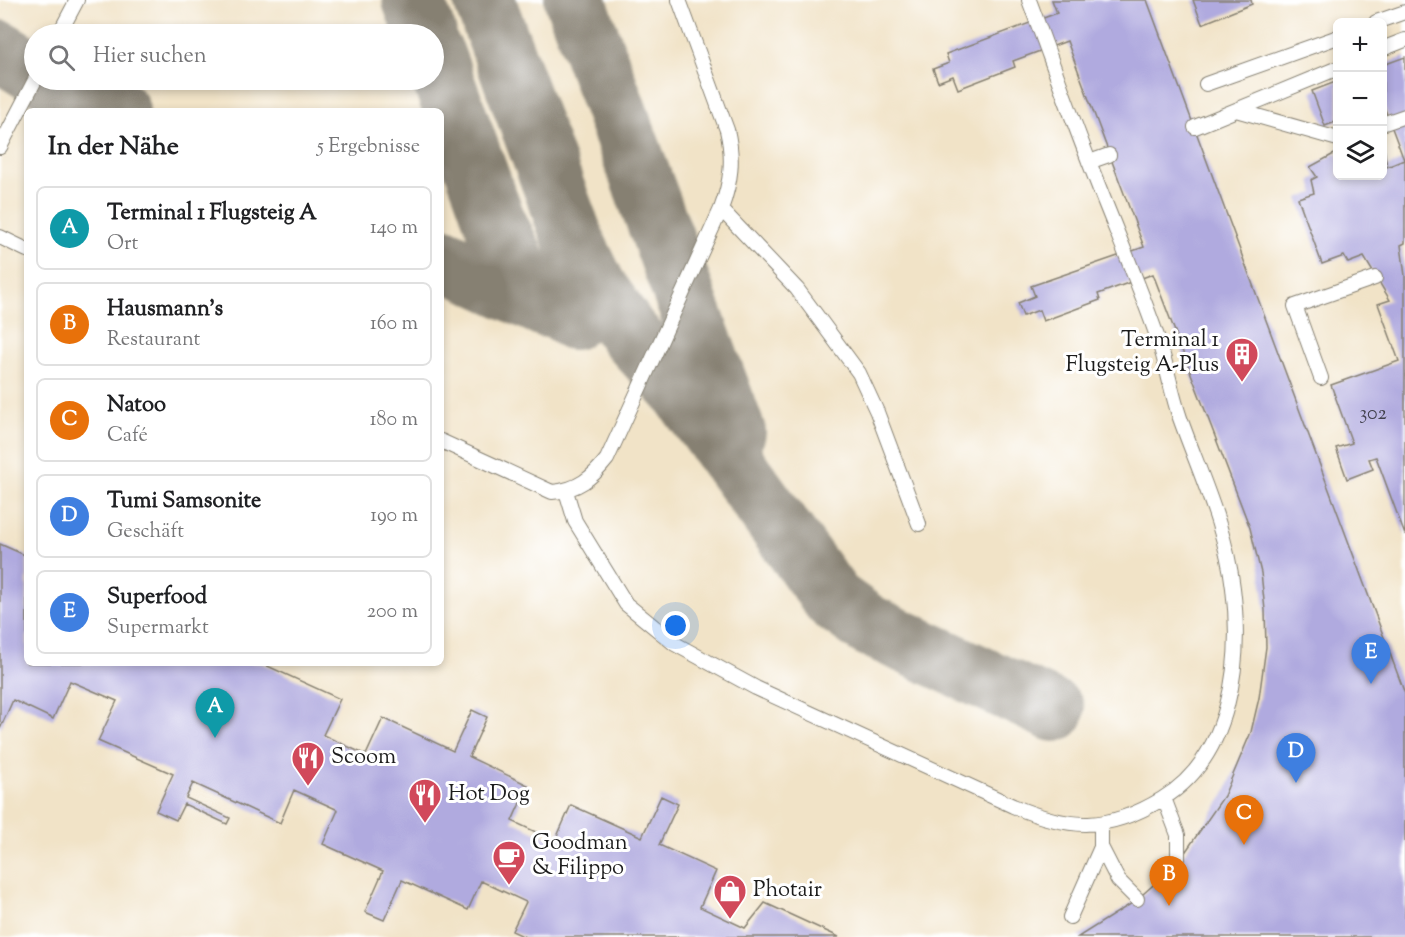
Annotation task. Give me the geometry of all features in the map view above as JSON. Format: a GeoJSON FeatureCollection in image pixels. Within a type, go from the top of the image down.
{"type":"FeatureCollection","features":[{"type":"Feature","properties":{"kind":"lane"},"geometry":{"type":"LineString","coordinates":[[64,24],[77,0]]}},
{"type":"Feature","properties":{"kind":"lane"},"geometry":{"type":"LineString","coordinates":[[444,442],[543,490],[566,491],[585,483],[607,459],[721,209],[731,176],[732,151],[727,130],[679,0]]}},
{"type":"Feature","properties":{"kind":"lane"},"geometry":{"type":"LineString","coordinates":[[566,491],[580,530],[626,604],[675,644],[756,688],[1038,816],[1071,824],[1101,824],[1141,812],[1164,798],[1197,767],[1222,722],[1235,660],[1233,588],[1224,540],[1180,417],[1157,337],[1029,0]]}},
{"type":"Feature","properties":{"kind":"lane"},"geometry":{"type":"LineString","coordinates":[[1387,18],[1405,12]]}},
{"type":"Feature","properties":{"kind":"lane"},"geometry":{"type":"LineString","coordinates":[[1206,84],[1333,39]]}},
{"type":"Feature","properties":{"kind":"lane"},"geometry":{"type":"LineString","coordinates":[[1387,48],[1405,40]]}},
{"type":"Feature","properties":{"kind":"lane"},"geometry":{"type":"LineString","coordinates":[[1195,127],[1333,70]]}},
{"type":"Feature","properties":{"kind":"lane"},"geometry":{"type":"LineString","coordinates":[[0,147],[30,90]]}},
{"type":"Feature","properties":{"kind":"lane"},"geometry":{"type":"LineString","coordinates":[[1236,111],[1333,138]]}},
{"type":"Feature","properties":{"kind":"lane"},"geometry":{"type":"LineString","coordinates":[[1387,123],[1405,116]]}},
{"type":"Feature","properties":{"kind":"lane"},"geometry":{"type":"LineString","coordinates":[[1089,162],[1110,155]]}},
{"type":"Feature","properties":{"kind":"lane"},"geometry":{"type":"LineString","coordinates":[[721,209],[797,290],[859,373],[877,412],[919,524]]}},
{"type":"Feature","properties":{"kind":"lane"},"geometry":{"type":"LineString","coordinates":[[0,237],[24,249]]}},
{"type":"Feature","properties":{"kind":"lane"},"geometry":{"type":"LineString","coordinates":[[1321,378],[1295,306],[1375,278]]}},
{"type":"Feature","properties":{"kind":"lane"},"geometry":{"type":"LineString","coordinates":[[1164,798],[1178,835],[1179,860]]}},
{"type":"Feature","properties":{"kind":"lane"},"geometry":{"type":"LineString","coordinates":[[1070,917],[1101,847],[1101,824]]}},
{"type":"Feature","properties":{"kind":"lane"},"geometry":{"type":"LineString","coordinates":[[1101,847],[1118,880],[1137,899]]}},
{"type":"Feature","properties":{"kind":"building","name":"Terminal 1 Flugsteig A-Plus"},"geometry":{"type":"Polygon","coordinates":[[[1052,0],[1147,0],[1405,694],[1405,937],[1078,937],[1134,902],[1160,879],[1184,854],[1224,796],[1251,732],[1259,698],[1266,647],[1265,610],[1261,573],[1250,528],[1153,274],[1098,294],[1100,300],[1043,321],[1039,310],[1023,316],[1018,303],[1035,296],[1031,286],[1144,247],[1067,41],[1013,61],[1015,67],[958,89],[953,76],[938,82],[933,69],[949,63],[946,54],[1057,13],[1052,0]]]}},
{"type":"Feature","properties":{"kind":"building"},"geometry":{"type":"Polygon","coordinates":[[[1193,0],[1251,0],[1252,4],[1202,24],[1193,0]]]}},
{"type":"Feature","properties":{"kind":"building"},"geometry":{"type":"Polygon","coordinates":[[[1405,57],[1405,243],[1401,245],[1405,276],[1405,535],[1376,457],[1369,459],[1373,469],[1347,479],[1336,448],[1352,443],[1331,385],[1399,361],[1378,304],[1390,300],[1364,257],[1348,263],[1344,256],[1322,264],[1298,198],[1314,193],[1311,180],[1317,177],[1310,167],[1332,155],[1333,180],[1387,180],[1387,167],[1404,160],[1387,115],[1387,64],[1405,57]]]}},
{"type":"Feature","properties":{"kind":"building"},"geometry":{"type":"Polygon","coordinates":[[[1333,83],[1333,123],[1325,126],[1312,91],[1333,83]]]}},
{"type":"Feature","properties":{"kind":"building"},"geometry":{"type":"Polygon","coordinates":[[[0,544],[24,555],[24,666],[268,666],[340,699],[323,735],[366,755],[383,718],[453,751],[472,710],[487,717],[469,757],[528,785],[512,821],[555,841],[571,805],[642,837],[661,796],[678,804],[659,845],[716,871],[700,907],[745,928],[765,903],[839,937],[525,937],[512,931],[526,902],[481,881],[468,910],[402,880],[384,920],[365,912],[383,871],[323,844],[338,810],[294,790],[280,823],[193,783],[186,798],[230,818],[227,824],[184,804],[176,820],[156,811],[173,774],[98,741],[117,701],[70,681],[53,719],[13,700],[0,729],[0,544]]]}},
{"type":"Feature","properties":{"kind":"taxiway"},"geometry":{"type":"LineString","coordinates":[[413,0],[422,24]]}},
{"type":"Feature","properties":{"kind":"taxiway"},"geometry":{"type":"LineString","coordinates":[[484,0],[575,244],[596,287],[628,333],[682,392],[833,600],[868,625],[1054,711]]}},
{"type":"Feature","properties":{"kind":"taxiway"},"geometry":{"type":"LineString","coordinates":[[575,0],[735,432]]}},
{"type":"Feature","properties":{"kind":"taxiway"},"geometry":{"type":"LineString","coordinates":[[0,51],[24,66]]}},
{"type":"Feature","properties":{"kind":"taxiway"},"geometry":{"type":"LineString","coordinates":[[444,82],[494,219],[518,268],[552,305],[573,319]]}},
{"type":"Feature","properties":{"kind":"taxiway"},"geometry":{"type":"LineString","coordinates":[[72,90],[112,108]]}},
{"type":"Feature","properties":{"kind":"taxiway"},"geometry":{"type":"LineString","coordinates":[[444,259],[547,307]]}},
{"type":"Feature","properties":{"kind":"place","name":"Terminal 1 Flugsteig A-Plus"},"geometry":{"type":"Point","coordinates":[1242,383]}},
{"type":"Feature","properties":{"kind":"place","name":"Superfood"},"geometry":{"type":"Point","coordinates":[1371,684]}},
{"type":"Feature","properties":{"kind":"place","name":"Terminal 1 Flugsteig A"},"geometry":{"type":"Point","coordinates":[215,738]}},
{"type":"Feature","properties":{"kind":"place","name":"Tumi Samsonite"},"geometry":{"type":"Point","coordinates":[1296,783]}},
{"type":"Feature","properties":{"kind":"place","name":"Scoom"},"geometry":{"type":"Point","coordinates":[308,787]}},
{"type":"Feature","properties":{"kind":"place","name":"Hot Dog"},"geometry":{"type":"Point","coordinates":[425,824]}},
{"type":"Feature","properties":{"kind":"place","name":"Natoo"},"geometry":{"type":"Point","coordinates":[1244,845]}},
{"type":"Feature","properties":{"kind":"place","name":"Goodman & Filippo"},"geometry":{"type":"Point","coordinates":[509,886]}},
{"type":"Feature","properties":{"kind":"place","name":"Hausmann’s"},"geometry":{"type":"Point","coordinates":[1169,906]}},
{"type":"Feature","properties":{"kind":"place","name":"Photair"},"geometry":{"type":"Point","coordinates":[730,920]}}]}
